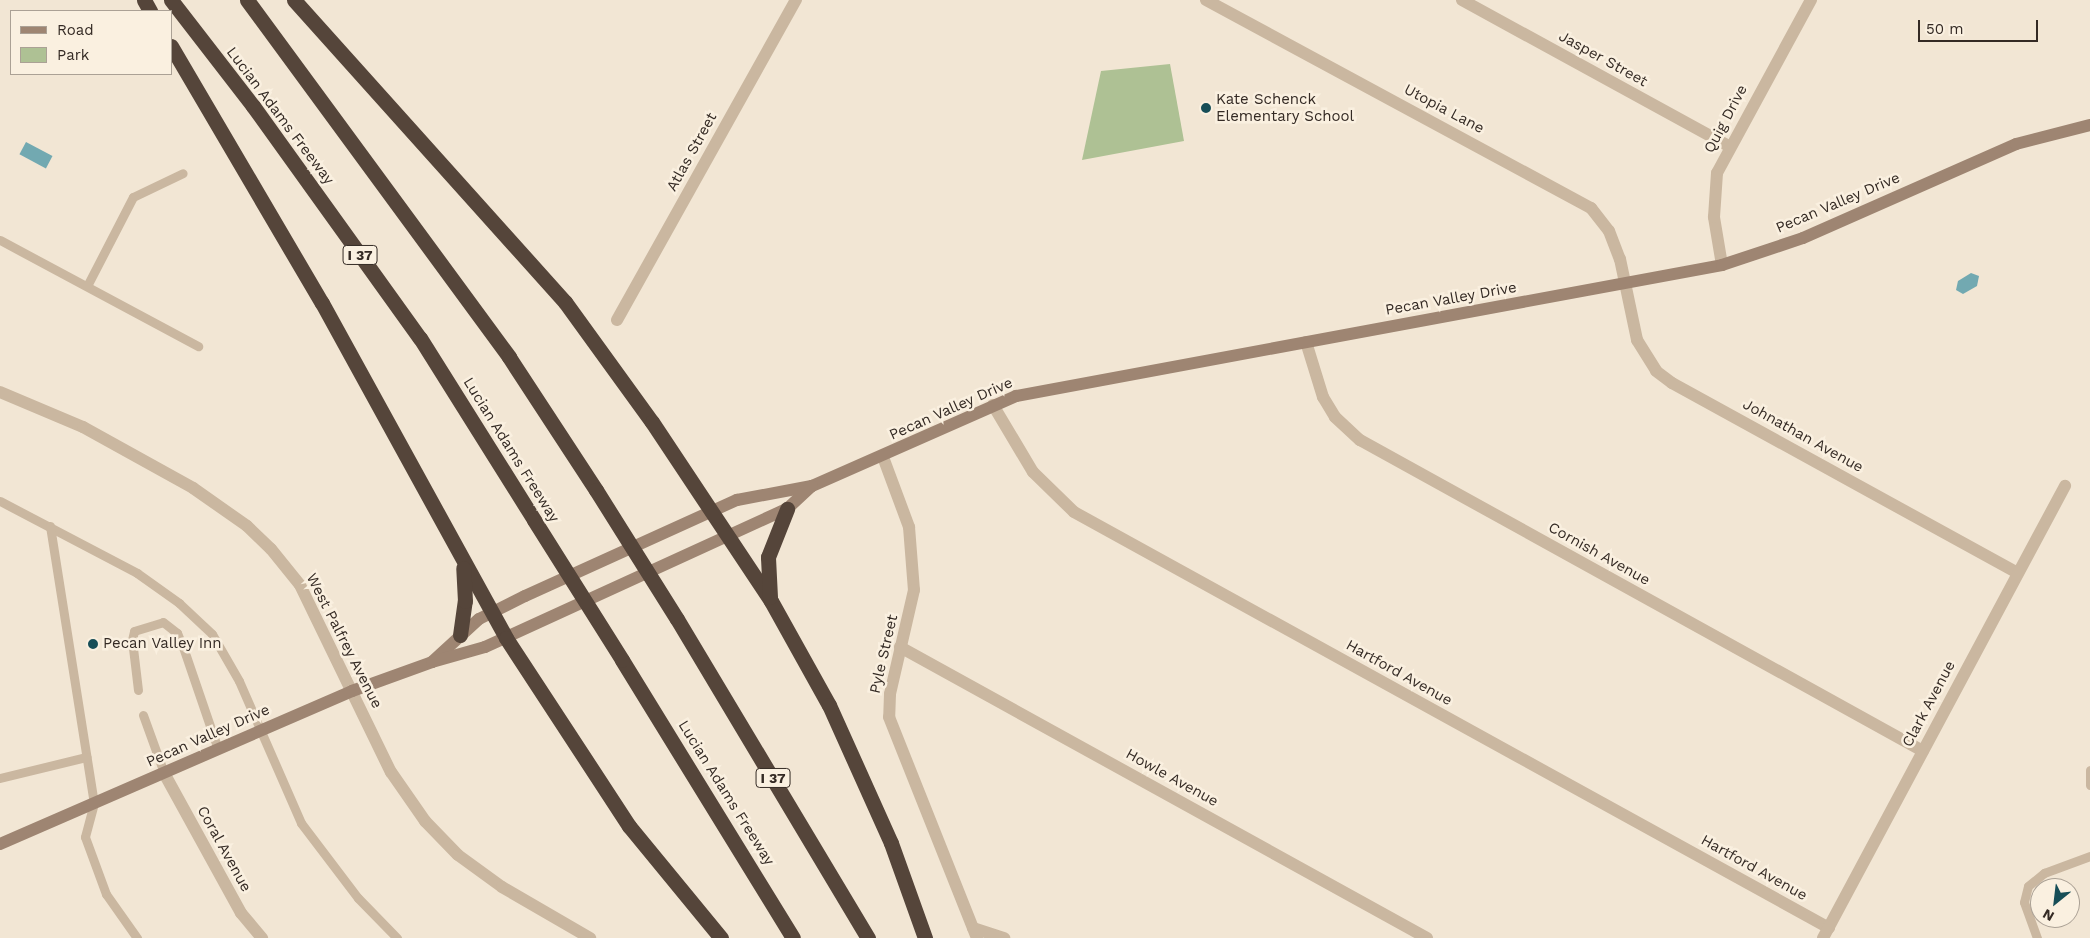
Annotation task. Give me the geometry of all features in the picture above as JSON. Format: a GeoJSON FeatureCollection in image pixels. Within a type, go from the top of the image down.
{"type":"FeatureCollection","features":[{"type":"Feature","properties":{"kind":"highway","name":"Lucian Adams Freeway"},"geometry":{"type":"LineString","coordinates":[[171,0],[253,106],[420,338],[622,660],[793,938]]}},
{"type":"Feature","properties":{"kind":"highway","name":"I 37"},"geometry":{"type":"LineString","coordinates":[[247,0],[509,357],[677,618],[868,938]]}},
{"type":"Feature","properties":{"kind":"highway"},"geometry":{"type":"LineString","coordinates":[[294,0],[565,302],[652,422],[771,602],[848,743],[892,843],[925,938]]}},
{"type":"Feature","properties":{"kind":"highway"},"geometry":{"type":"LineString","coordinates":[[172,48],[322,303],[506,638],[630,826],[721,938]]}},
{"type":"Feature","properties":{"kind":"highway"},"geometry":{"type":"LineString","coordinates":[[771,602],[768,557],[787,509]]}},
{"type":"Feature","properties":{"kind":"highway"},"geometry":{"type":"LineString","coordinates":[[460,634],[465,601],[462,559]]}},
{"type":"Feature","properties":{"kind":"main road","name":"Pecan Valley Drive"},"geometry":{"type":"LineString","coordinates":[[432,662],[460,634],[491,613],[736,500],[812,486],[883,456],[993,405],[1043,389],[1624,285],[1722,265],[1802,238],[2016,144],[2090,125]]}},
{"type":"Feature","properties":{"kind":"main road","name":"Pecan Valley Drive"},"geometry":{"type":"LineString","coordinates":[[0,844],[352,691],[432,662],[485,647],[506,638],[787,509],[812,486]]}},
{"type":"Feature","properties":{"kind":"street","name":"Atlas Street"},"geometry":{"type":"LineString","coordinates":[[617,320],[796,0]]}},
{"type":"Feature","properties":{"kind":"street","name":"Utopia Lane"},"geometry":{"type":"LineString","coordinates":[[1206,0],[1583,203],[1602,219],[1610,232],[1620,259],[1624,285]]}},
{"type":"Feature","properties":{"kind":"street","name":"Jasper Street"},"geometry":{"type":"LineString","coordinates":[[1462,0],[1729,146]]}},
{"type":"Feature","properties":{"kind":"street","name":"Quig Drive"},"geometry":{"type":"LineString","coordinates":[[1722,265],[1714,217],[1714,186],[1729,146],[1811,0]]}},
{"type":"Feature","properties":{"kind":"street","name":"Johnathan Avenue"},"geometry":{"type":"LineString","coordinates":[[1624,285],[1640,347],[1656,371],[1672,383],[2017,573]]}},
{"type":"Feature","properties":{"kind":"street","name":"Cornish Avenue"},"geometry":{"type":"LineString","coordinates":[[1306,342],[1323,397],[1335,417],[1360,440],[1923,751]]}},
{"type":"Feature","properties":{"kind":"street","name":"West Palfrey Avenue"},"geometry":{"type":"LineString","coordinates":[[0,392],[83,427],[194,488],[247,526],[271,549],[300,585],[391,772],[425,821],[458,855],[502,887],[590,938]]}},
{"type":"Feature","properties":{"kind":"street","name":"Hartford Avenue"},"geometry":{"type":"LineString","coordinates":[[993,405],[1032,472],[1074,512],[1826,933]]}},
{"type":"Feature","properties":{"kind":"street","name":"Pyle Street"},"geometry":{"type":"LineString","coordinates":[[883,456],[904,508],[914,556],[914,590],[890,694],[889,717],[975,933]]}},
{"type":"Feature","properties":{"kind":"street","name":"Clark Avenue"},"geometry":{"type":"LineString","coordinates":[[1826,933],[2064,486]]}},
{"type":"Feature","properties":{"kind":"street","name":"Howle Avenue"},"geometry":{"type":"LineString","coordinates":[[900,647],[1427,938]]}},
{"type":"Feature","properties":{"kind":"street","name":"Coral Avenue"},"geometry":{"type":"LineString","coordinates":[[164,773],[236,904],[262,938]]}},
{"type":"Feature","properties":{"kind":"street"},"geometry":{"type":"LineString","coordinates":[[975,933],[1004,938]]}},
{"type":"Feature","properties":{"kind":"lane"},"geometry":{"type":"LineString","coordinates":[[87,286],[133,197],[183,172]]}},
{"type":"Feature","properties":{"kind":"lane"},"geometry":{"type":"LineString","coordinates":[[0,240],[198,346]]}},
{"type":"Feature","properties":{"kind":"lane"},"geometry":{"type":"LineString","coordinates":[[0,501],[137,573],[179,603],[212,634],[239,681],[301,823],[358,898],[397,938]]}},
{"type":"Feature","properties":{"kind":"lane"},"geometry":{"type":"LineString","coordinates":[[50,526],[94,803],[84,837],[106,894],[137,938]]}},
{"type":"Feature","properties":{"kind":"lane"},"geometry":{"type":"LineString","coordinates":[[138,690],[132,640],[134,631],[163,622],[177,633],[218,749]]}},
{"type":"Feature","properties":{"kind":"lane"},"geometry":{"type":"LineString","coordinates":[[143,715],[164,773]]}},
{"type":"Feature","properties":{"kind":"lane"},"geometry":{"type":"LineString","coordinates":[[0,778],[86,757]]}},
{"type":"Feature","properties":{"kind":"lane"},"geometry":{"type":"LineString","coordinates":[[2090,770],[2090,785]]}},
{"type":"Feature","properties":{"kind":"lane"},"geometry":{"type":"LineString","coordinates":[[2037,938],[2024,902],[2028,886],[2044,873],[2090,856]]}},
{"type":"Feature","properties":{"kind":"green space"},"geometry":{"type":"Polygon","coordinates":[[[1170,64],[1184,141],[1082,160],[1101,71],[1170,64]]]}},
{"type":"Feature","properties":{"kind":"water"},"geometry":{"type":"Polygon","coordinates":[[[26,142],[52,156],[46,168],[19,154],[26,142]]]}},
{"type":"Feature","properties":{"kind":"water"},"geometry":{"type":"Polygon","coordinates":[[[1971,273],[1979,276],[1977,286],[1963,294],[1956,290],[1958,281],[1971,273]]]}},
{"type":"Feature","properties":{"kind":"place","name":"Kate Schenck Elementary School"},"geometry":{"type":"Point","coordinates":[1206,108]}},
{"type":"Feature","properties":{"kind":"place","name":"Pecan Valley Inn"},"geometry":{"type":"Point","coordinates":[93,644]}}]}
